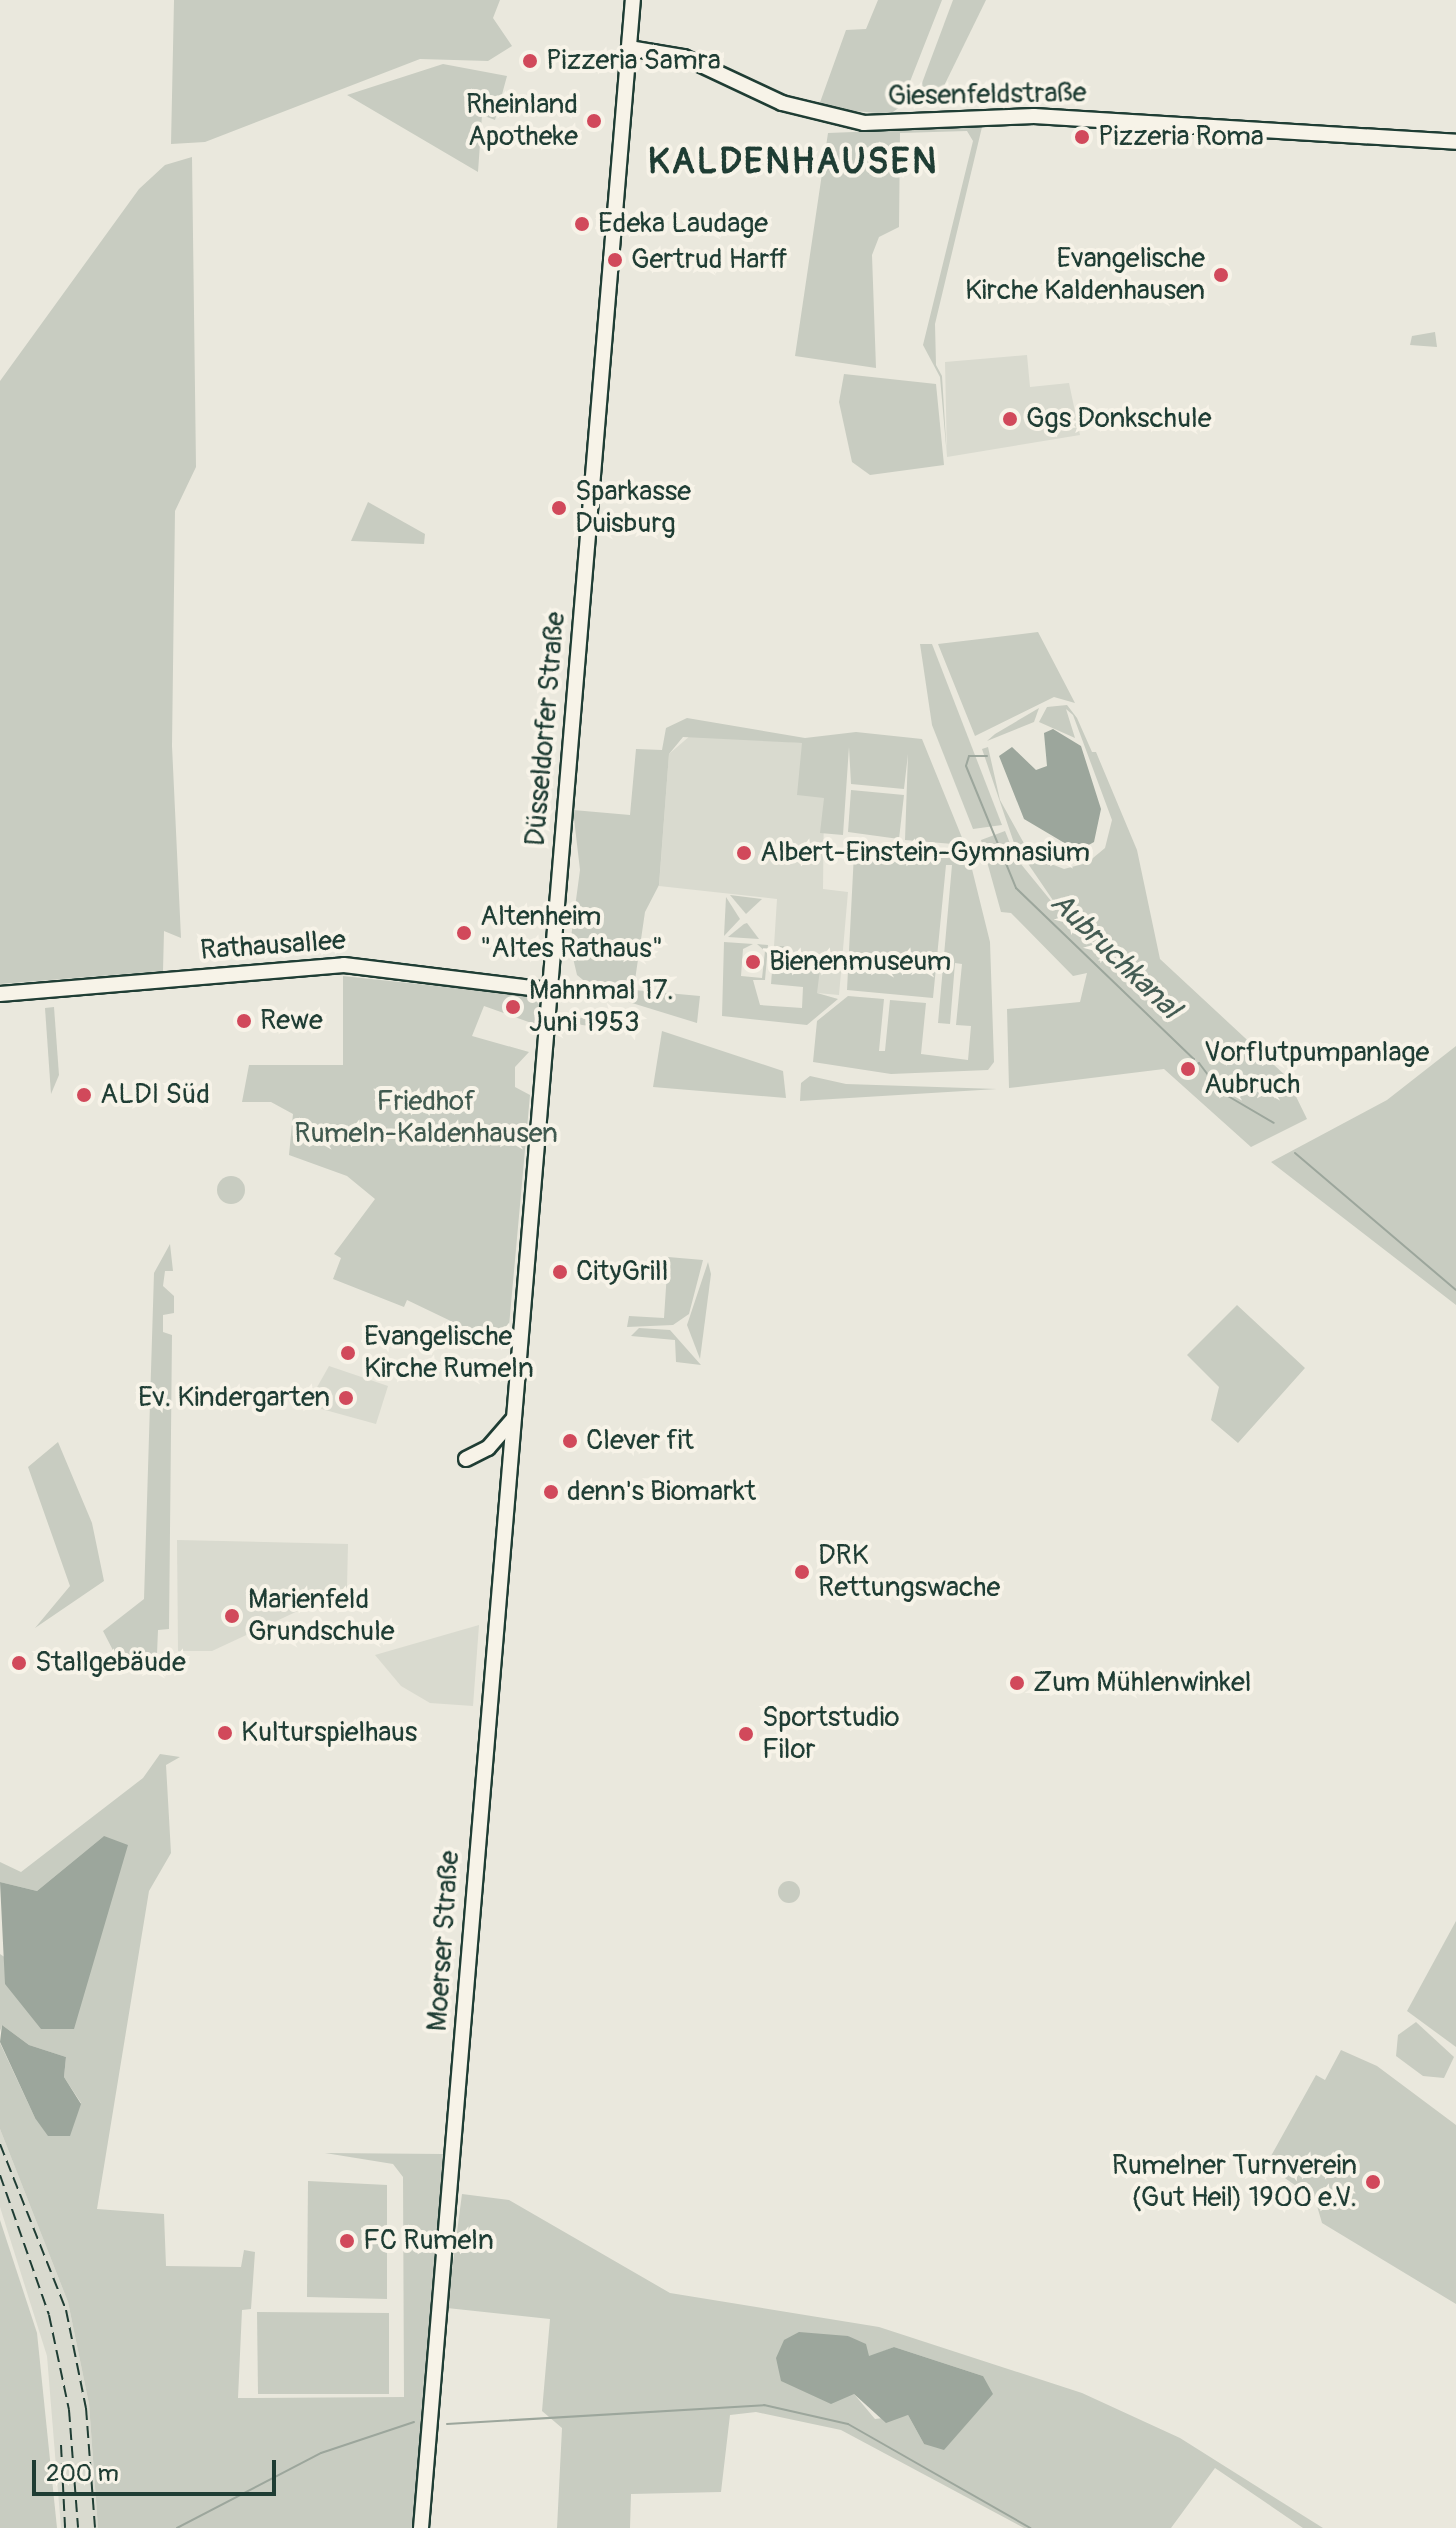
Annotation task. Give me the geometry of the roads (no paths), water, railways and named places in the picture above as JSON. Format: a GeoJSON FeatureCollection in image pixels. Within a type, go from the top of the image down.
{"type":"FeatureCollection","features":[{"type":"Feature","properties":{"kind":"main road","name":"Düsseldorfer Straße"},"geometry":{"type":"LineString","coordinates":[[509,1463],[633,0]]}},
{"type":"Feature","properties":{"kind":"main road","name":"Giesenfeldstraße"},"geometry":{"type":"LineString","coordinates":[[629,48],[684,57],[782,103],[864,123],[1034,116],[1456,142]]}},
{"type":"Feature","properties":{"kind":"main road","name":"Rathausallee"},"geometry":{"type":"LineString","coordinates":[[0,994],[344,965],[549,990]]}},
{"type":"Feature","properties":{"kind":"main road"},"geometry":{"type":"LineString","coordinates":[[466,1459],[488,1448],[513,1419]]}},
{"type":"Feature","properties":{"kind":"main road","name":"Moerser Straße"},"geometry":{"type":"LineString","coordinates":[[421,2528],[509,1463]]}},
{"type":"Feature","properties":{"kind":"waterway","name":"Aubruchkanal"},"geometry":{"type":"LineString","coordinates":[[987,756],[969,756],[966,766],[1016,888],[1194,1059],[1190,1065]]}},
{"type":"Feature","properties":{"kind":"waterway","name":"Aubruchkanal"},"geometry":{"type":"LineString","coordinates":[[1193,1067],[1199,1063],[1221,1092],[1274,1123]]}},
{"type":"Feature","properties":{"kind":"waterway","name":"Aubruchkanal"},"geometry":{"type":"LineString","coordinates":[[1295,1153],[1456,1290]]}},
{"type":"Feature","properties":{"kind":"waterway"},"geometry":{"type":"LineString","coordinates":[[447,2424],[764,2405],[848,2424],[1030,2528]]}},
{"type":"Feature","properties":{"kind":"waterway"},"geometry":{"type":"LineString","coordinates":[[177,2528],[321,2453],[414,2422]]}},
{"type":"Feature","properties":{"kind":"railway"},"geometry":{"type":"LineString","coordinates":[[0,2144],[66,2310],[86,2408],[95,2528]]}},
{"type":"Feature","properties":{"kind":"railway"},"geometry":{"type":"LineString","coordinates":[[0,2175],[49,2315],[69,2410],[78,2528]]}},
{"type":"Feature","properties":{"kind":"railway"},"geometry":{"type":"LineString","coordinates":[[61,2445],[65,2528]]}},
{"type":"Feature","properties":{"kind":"place","name":"Pizzeria Samra"},"geometry":{"type":"Point","coordinates":[530,61]}},
{"type":"Feature","properties":{"kind":"place","name":"Rheinland Apotheke"},"geometry":{"type":"Point","coordinates":[594,121]}},
{"type":"Feature","properties":{"kind":"place","name":"Pizzeria Roma"},"geometry":{"type":"Point","coordinates":[1082,137]}},
{"type":"Feature","properties":{"kind":"place","name":"Edeka Laudage"},"geometry":{"type":"Point","coordinates":[582,224]}},
{"type":"Feature","properties":{"kind":"place","name":"Gertrud Harff"},"geometry":{"type":"Point","coordinates":[615,260]}},
{"type":"Feature","properties":{"kind":"place","name":"Evangelische Kirche Kaldenhausen"},"geometry":{"type":"Point","coordinates":[1221,275]}},
{"type":"Feature","properties":{"kind":"place","name":"Ggs Donkschule"},"geometry":{"type":"Point","coordinates":[1010,419]}},
{"type":"Feature","properties":{"kind":"place","name":"Sparkasse Duisburg"},"geometry":{"type":"Point","coordinates":[559,508]}},
{"type":"Feature","properties":{"kind":"place","name":"Albert-Einstein-Gymnasium"},"geometry":{"type":"Point","coordinates":[744,853]}},
{"type":"Feature","properties":{"kind":"place","name":"Altenheim \"Altes Rathaus\""},"geometry":{"type":"Point","coordinates":[464,933]}},
{"type":"Feature","properties":{"kind":"place","name":"Bienenmuseum"},"geometry":{"type":"Point","coordinates":[753,962]}},
{"type":"Feature","properties":{"kind":"place","name":"Mahnmal 17. Juni 1953"},"geometry":{"type":"Point","coordinates":[513,1007]}},
{"type":"Feature","properties":{"kind":"place","name":"Rewe"},"geometry":{"type":"Point","coordinates":[244,1021]}},
{"type":"Feature","properties":{"kind":"place","name":"Vorflutpumpanlage Aubruch"},"geometry":{"type":"Point","coordinates":[1188,1069]}},
{"type":"Feature","properties":{"kind":"place","name":"ALDI Süd"},"geometry":{"type":"Point","coordinates":[84,1095]}},
{"type":"Feature","properties":{"kind":"place","name":"CityGrill"},"geometry":{"type":"Point","coordinates":[560,1272]}},
{"type":"Feature","properties":{"kind":"place","name":"Evangelische Kirche Rumeln"},"geometry":{"type":"Point","coordinates":[348,1353]}},
{"type":"Feature","properties":{"kind":"place","name":"Ev. Kindergarten"},"geometry":{"type":"Point","coordinates":[346,1398]}},
{"type":"Feature","properties":{"kind":"place","name":"Clever fit"},"geometry":{"type":"Point","coordinates":[570,1441]}},
{"type":"Feature","properties":{"kind":"place","name":"denn's Biomarkt"},"geometry":{"type":"Point","coordinates":[551,1492]}},
{"type":"Feature","properties":{"kind":"place","name":"DRK Rettungswache"},"geometry":{"type":"Point","coordinates":[802,1572]}},
{"type":"Feature","properties":{"kind":"place","name":"Marienfeld Grundschule"},"geometry":{"type":"Point","coordinates":[232,1616]}},
{"type":"Feature","properties":{"kind":"place","name":"Stallgebäude"},"geometry":{"type":"Point","coordinates":[19,1663]}},
{"type":"Feature","properties":{"kind":"place","name":"Zum Mühlenwinkel"},"geometry":{"type":"Point","coordinates":[1017,1683]}},
{"type":"Feature","properties":{"kind":"place","name":"Kulturspielhaus"},"geometry":{"type":"Point","coordinates":[225,1733]}},
{"type":"Feature","properties":{"kind":"place","name":"Sportstudio Filor"},"geometry":{"type":"Point","coordinates":[746,1734]}},
{"type":"Feature","properties":{"kind":"place","name":"Rumelner Turnverein (Gut Heil) 1900 e.V."},"geometry":{"type":"Point","coordinates":[1373,2182]}},
{"type":"Feature","properties":{"kind":"place","name":"FC Rumeln"},"geometry":{"type":"Point","coordinates":[347,2241]}},
{"type":"Feature","properties":{"kind":"district","name":"KALDENHAUSEN"},"geometry":{"type":"Point","coordinates":[793,162]}},
{"type":"Feature","properties":{"kind":"park label","name":"Friedhof Rumeln-Kaldenhausen"},"geometry":{"type":"Point","coordinates":[426,1118]}}]}
